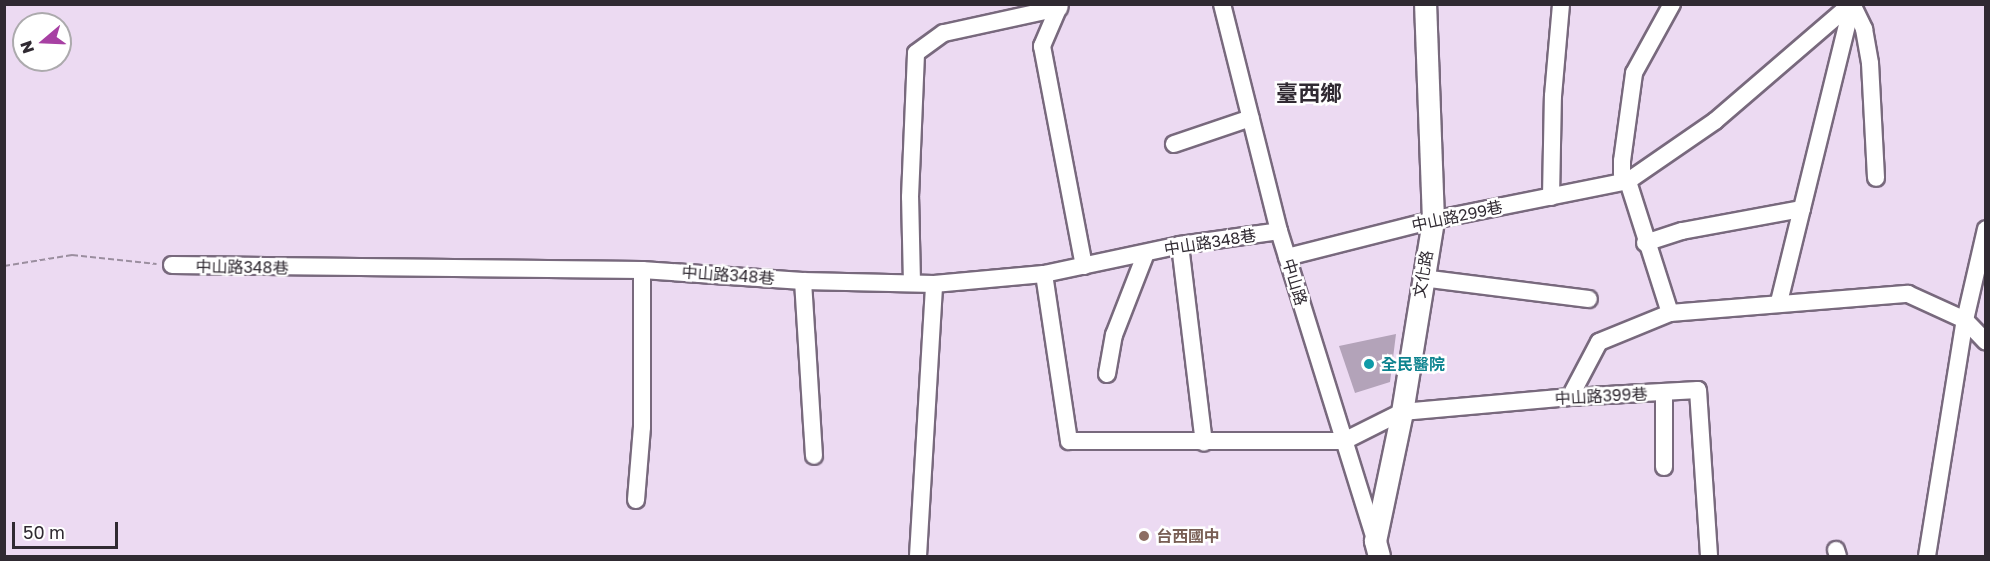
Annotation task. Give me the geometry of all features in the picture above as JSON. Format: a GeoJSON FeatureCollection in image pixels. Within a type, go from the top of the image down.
{"type":"FeatureCollection","features":[{"type":"Feature","properties":{"kind":"main road","name":"文化路"},"geometry":{"type":"LineString","coordinates":[[1377,549],[1402,412],[1432,219],[1425,4]]}},
{"type":"Feature","properties":{"kind":"street","name":"中山路"},"geometry":{"type":"LineString","coordinates":[[1222,4],[1279,231],[1377,549]]}},
{"type":"Feature","properties":{"kind":"street"},"geometry":{"type":"LineString","coordinates":[[1551,197],[1552,96],[1561,4]]}},
{"type":"Feature","properties":{"kind":"street"},"geometry":{"type":"LineString","coordinates":[[1670,313],[1645,243],[1628,181],[1622,174],[1622,161],[1634,73],[1672,4]]}},
{"type":"Feature","properties":{"kind":"street"},"geometry":{"type":"LineString","coordinates":[[1852,4],[1864,28],[1870,63],[1876,178]]}},
{"type":"Feature","properties":{"kind":"street"},"geometry":{"type":"LineString","coordinates":[[1779,302],[1852,4]]}},
{"type":"Feature","properties":{"kind":"street","name":"中山路299巷"},"geometry":{"type":"LineString","coordinates":[[1287,257],[1432,219],[1628,181],[1715,121],[1852,4]]}},
{"type":"Feature","properties":{"kind":"street"},"geometry":{"type":"LineString","coordinates":[[1059,6],[1042,46],[1084,266]]}},
{"type":"Feature","properties":{"kind":"street"},"geometry":{"type":"LineString","coordinates":[[912,283],[910,197],[915,53],[944,33],[1059,6]]}},
{"type":"Feature","properties":{"kind":"street"},"geometry":{"type":"LineString","coordinates":[[1174,144],[1251,118]]}},
{"type":"Feature","properties":{"kind":"street"},"geometry":{"type":"LineString","coordinates":[[1645,243],[1682,231],[1802,209]]}},
{"type":"Feature","properties":{"kind":"street"},"geometry":{"type":"LineString","coordinates":[[1928,556],[1965,320],[1986,229]]}},
{"type":"Feature","properties":{"kind":"street","name":"中山路348巷"},"geometry":{"type":"LineString","coordinates":[[172,265],[642,270],[803,280],[934,284],[1044,273],[1180,245],[1279,231]]}},
{"type":"Feature","properties":{"kind":"street"},"geometry":{"type":"LineString","coordinates":[[1180,245],[1204,443]]}},
{"type":"Feature","properties":{"kind":"street"},"geometry":{"type":"LineString","coordinates":[[1107,374],[1113,335],[1146,253]]}},
{"type":"Feature","properties":{"kind":"street"},"geometry":{"type":"LineString","coordinates":[[636,500],[642,427],[642,270]]}},
{"type":"Feature","properties":{"kind":"street"},"geometry":{"type":"LineString","coordinates":[[1044,273],[1069,441],[1204,443],[1344,441]]}},
{"type":"Feature","properties":{"kind":"street"},"geometry":{"type":"LineString","coordinates":[[1422,278],[1589,299]]}},
{"type":"Feature","properties":{"kind":"street"},"geometry":{"type":"LineString","coordinates":[[803,280],[814,456]]}},
{"type":"Feature","properties":{"kind":"street"},"geometry":{"type":"LineString","coordinates":[[918,556],[934,284]]}},
{"type":"Feature","properties":{"kind":"street"},"geometry":{"type":"LineString","coordinates":[[1570,397],[1599,342],[1670,313],[1779,302],[1908,294],[1965,320],[1986,342]]}},
{"type":"Feature","properties":{"kind":"street","name":"中山路399巷"},"geometry":{"type":"LineString","coordinates":[[1344,441],[1402,412],[1570,397],[1698,390],[1709,556]]}},
{"type":"Feature","properties":{"kind":"street"},"geometry":{"type":"LineString","coordinates":[[1664,392],[1664,467]]}},
{"type":"Feature","properties":{"kind":"path"},"geometry":{"type":"LineString","coordinates":[[4,266],[72,255],[172,265]]}},
{"type":"Feature","properties":{"kind":"building","name":"全民醫院"},"geometry":{"type":"Polygon","coordinates":[[[1396,334],[1390,382],[1355,393],[1339,346],[1396,334]]]}},
{"type":"Feature","properties":{"kind":"place","name":"全民醫院"},"geometry":{"type":"Point","coordinates":[1369,364]}},
{"type":"Feature","properties":{"kind":"place","name":"台西國中"},"geometry":{"type":"Point","coordinates":[1144,536]}},
{"type":"Feature","properties":{"kind":"district","name":"臺西鄉"},"geometry":{"type":"Point","coordinates":[1309,93]}}]}
